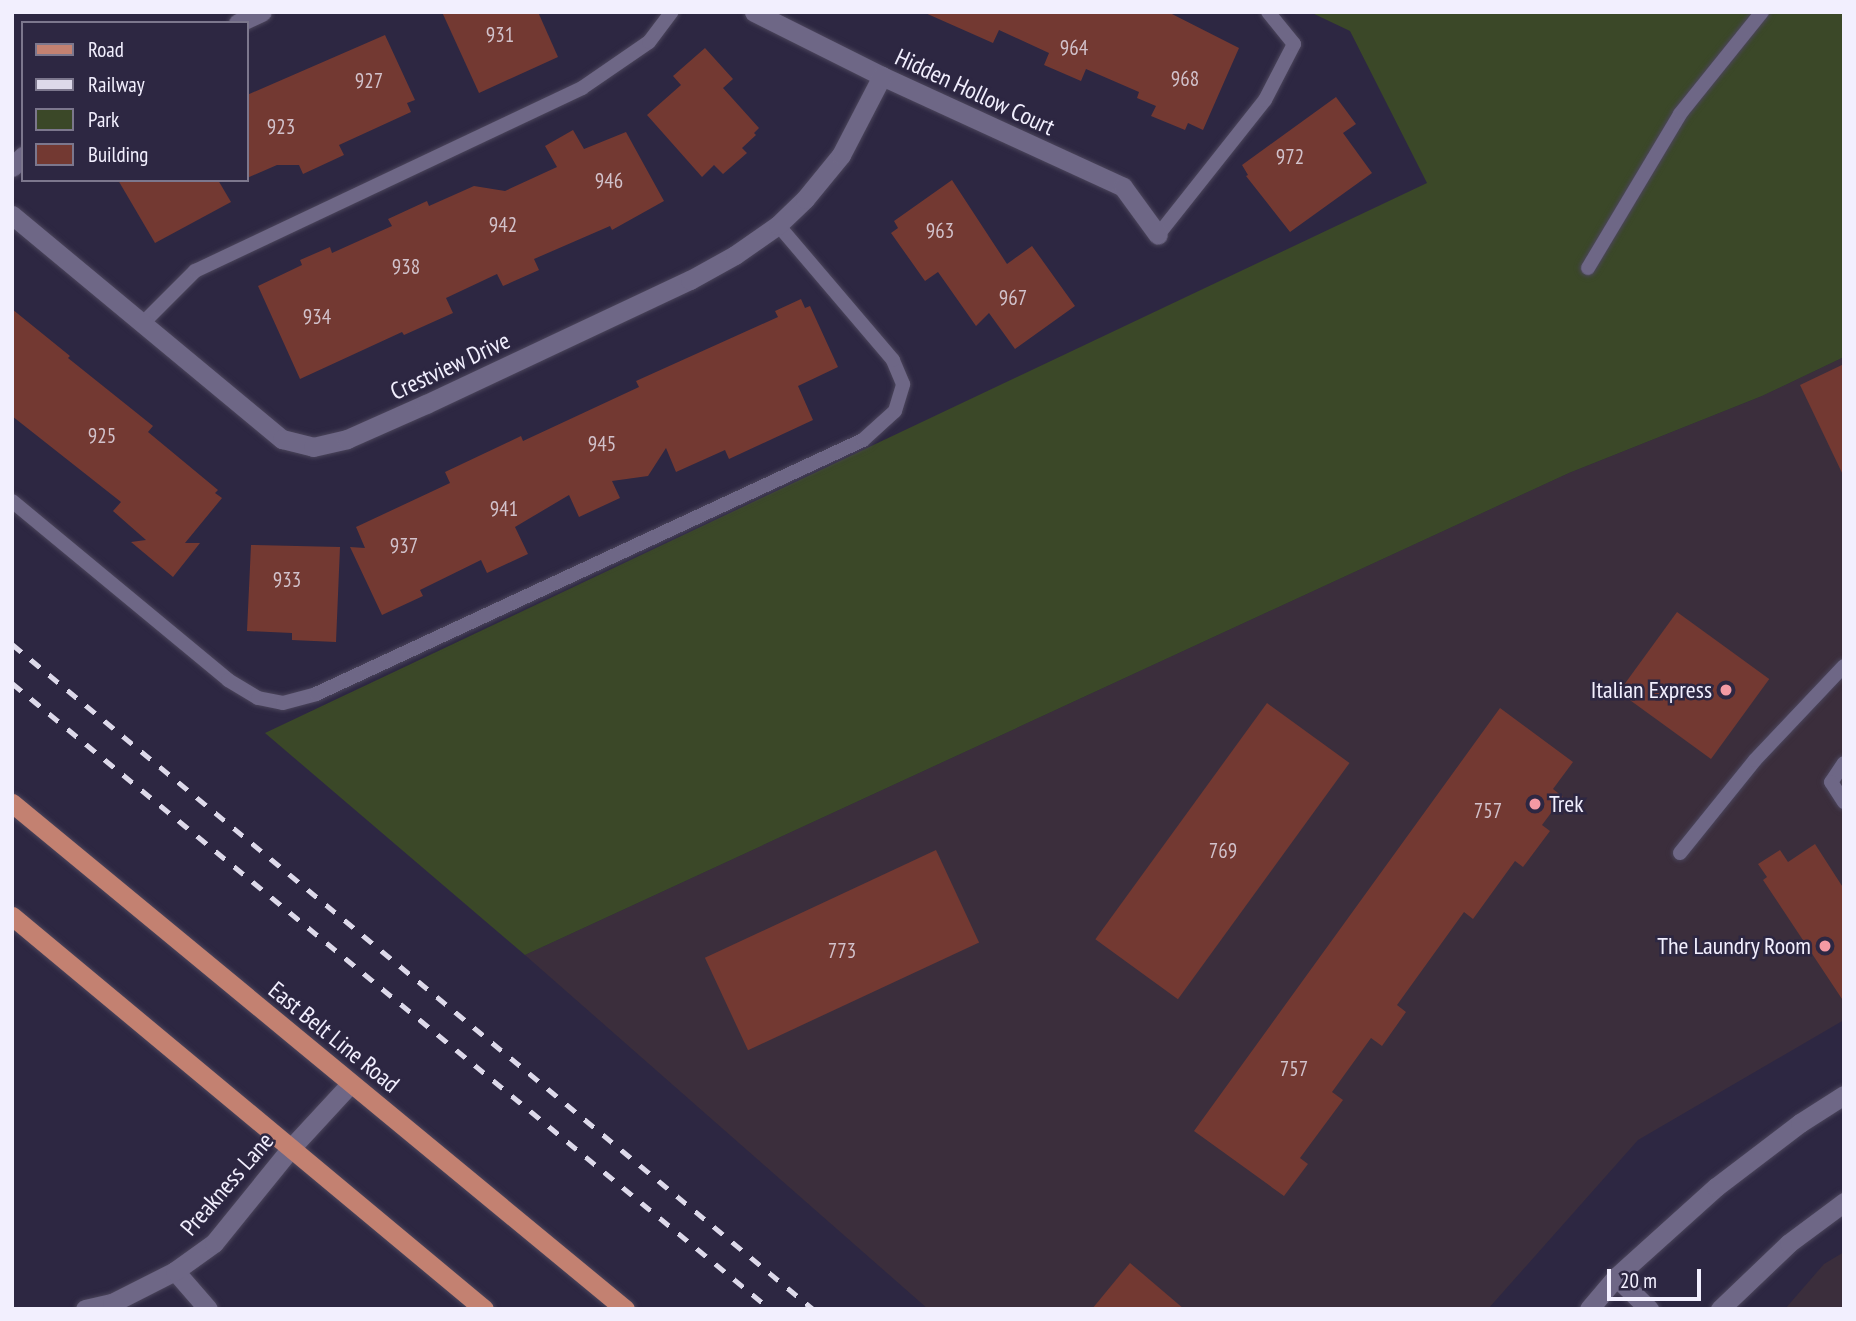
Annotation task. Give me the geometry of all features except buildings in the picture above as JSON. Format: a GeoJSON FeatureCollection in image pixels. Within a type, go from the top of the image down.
{"type":"FeatureCollection","features":[{"type":"Feature","properties":{"kind":"main road","name":"East Belt Line Road"},"geometry":{"type":"LineString","coordinates":[[12,803],[625,1309]]}},
{"type":"Feature","properties":{"kind":"main road"},"geometry":{"type":"LineString","coordinates":[[12,916],[484,1309]]}},
{"type":"Feature","properties":{"kind":"street"},"geometry":{"type":"LineString","coordinates":[[242,21],[261,12]]}},
{"type":"Feature","properties":{"kind":"street","name":"Hidden Hollow Court"},"geometry":{"type":"LineString","coordinates":[[754,12],[882,76],[1123,187],[1158,235]]}},
{"type":"Feature","properties":{"kind":"street","name":"Crestview Drive"},"geometry":{"type":"LineString","coordinates":[[12,215],[282,439],[313,447],[347,439],[690,281],[735,255],[778,225],[805,199],[841,155],[882,76]]}},
{"type":"Feature","properties":{"kind":"street","name":"Preakness Lane"},"geometry":{"type":"LineString","coordinates":[[85,1309],[112,1303],[175,1272],[214,1243],[291,1148],[351,1083]]}},
{"type":"Feature","properties":{"kind":"street"},"geometry":{"type":"LineString","coordinates":[[1589,1309],[1616,1277],[1716,1187],[1800,1123],[1844,1095]]}},
{"type":"Feature","properties":{"kind":"street"},"geometry":{"type":"LineString","coordinates":[[1720,1309],[1789,1243],[1844,1202]]}},
{"type":"Feature","properties":{"kind":"street"},"geometry":{"type":"LineString","coordinates":[[175,1272],[208,1309]]}},
{"type":"Feature","properties":{"kind":"street"},"geometry":{"type":"LineString","coordinates":[[1616,1277],[1648,1309]]}},
{"type":"Feature","properties":{"kind":"lane"},"geometry":{"type":"LineString","coordinates":[[142,324],[195,271],[582,88],[649,42],[672,12]]}},
{"type":"Feature","properties":{"kind":"lane"},"geometry":{"type":"LineString","coordinates":[[1158,235],[1265,100],[1294,44],[1268,12]]}},
{"type":"Feature","properties":{"kind":"lane"},"geometry":{"type":"LineString","coordinates":[[1588,268],[1679,114],[1762,12]]}},
{"type":"Feature","properties":{"kind":"lane"},"geometry":{"type":"LineString","coordinates":[[12,501],[228,680],[258,698],[283,704],[316,694],[863,440],[895,411],[903,384],[893,360],[778,225]]}},
{"type":"Feature","properties":{"kind":"lane"},"geometry":{"type":"LineString","coordinates":[[1680,853],[1755,760],[1844,666]]}},
{"type":"Feature","properties":{"kind":"lane"},"geometry":{"type":"LineString","coordinates":[[1844,763],[1831,782],[1844,802]]}},
{"type":"Feature","properties":{"kind":"shaded area"},"geometry":{"type":"Polygon","coordinates":[[[1844,357],[1844,1020],[1638,1140],[1488,1309],[928,1309],[525,955],[1569,473],[1762,396],[1844,357]]]}},
{"type":"Feature","properties":{"kind":"shaded area"},"geometry":{"type":"Polygon","coordinates":[[[1844,1252],[1844,1309],[1785,1309],[1824,1264],[1844,1252]]]}},
{"type":"Feature","properties":{"kind":"green space"},"geometry":{"type":"Polygon","coordinates":[[[1310,12],[1844,12],[1844,357],[1762,396],[1569,473],[525,955],[265,733],[1427,183],[1350,31],[1310,12]]]}},
{"type":"Feature","properties":{"kind":"railway"},"geometry":{"type":"LineString","coordinates":[[12,644],[813,1309]]}},
{"type":"Feature","properties":{"kind":"railway"},"geometry":{"type":"LineString","coordinates":[[12,683],[770,1309]]}},
{"type":"Feature","properties":{"kind":"place","name":"Italian Express"},"geometry":{"type":"Point","coordinates":[1726,690]}},
{"type":"Feature","properties":{"kind":"place","name":"Trek"},"geometry":{"type":"Point","coordinates":[1535,804]}},
{"type":"Feature","properties":{"kind":"place","name":"The Laundry Room"},"geometry":{"type":"Point","coordinates":[1825,946]}}]}
